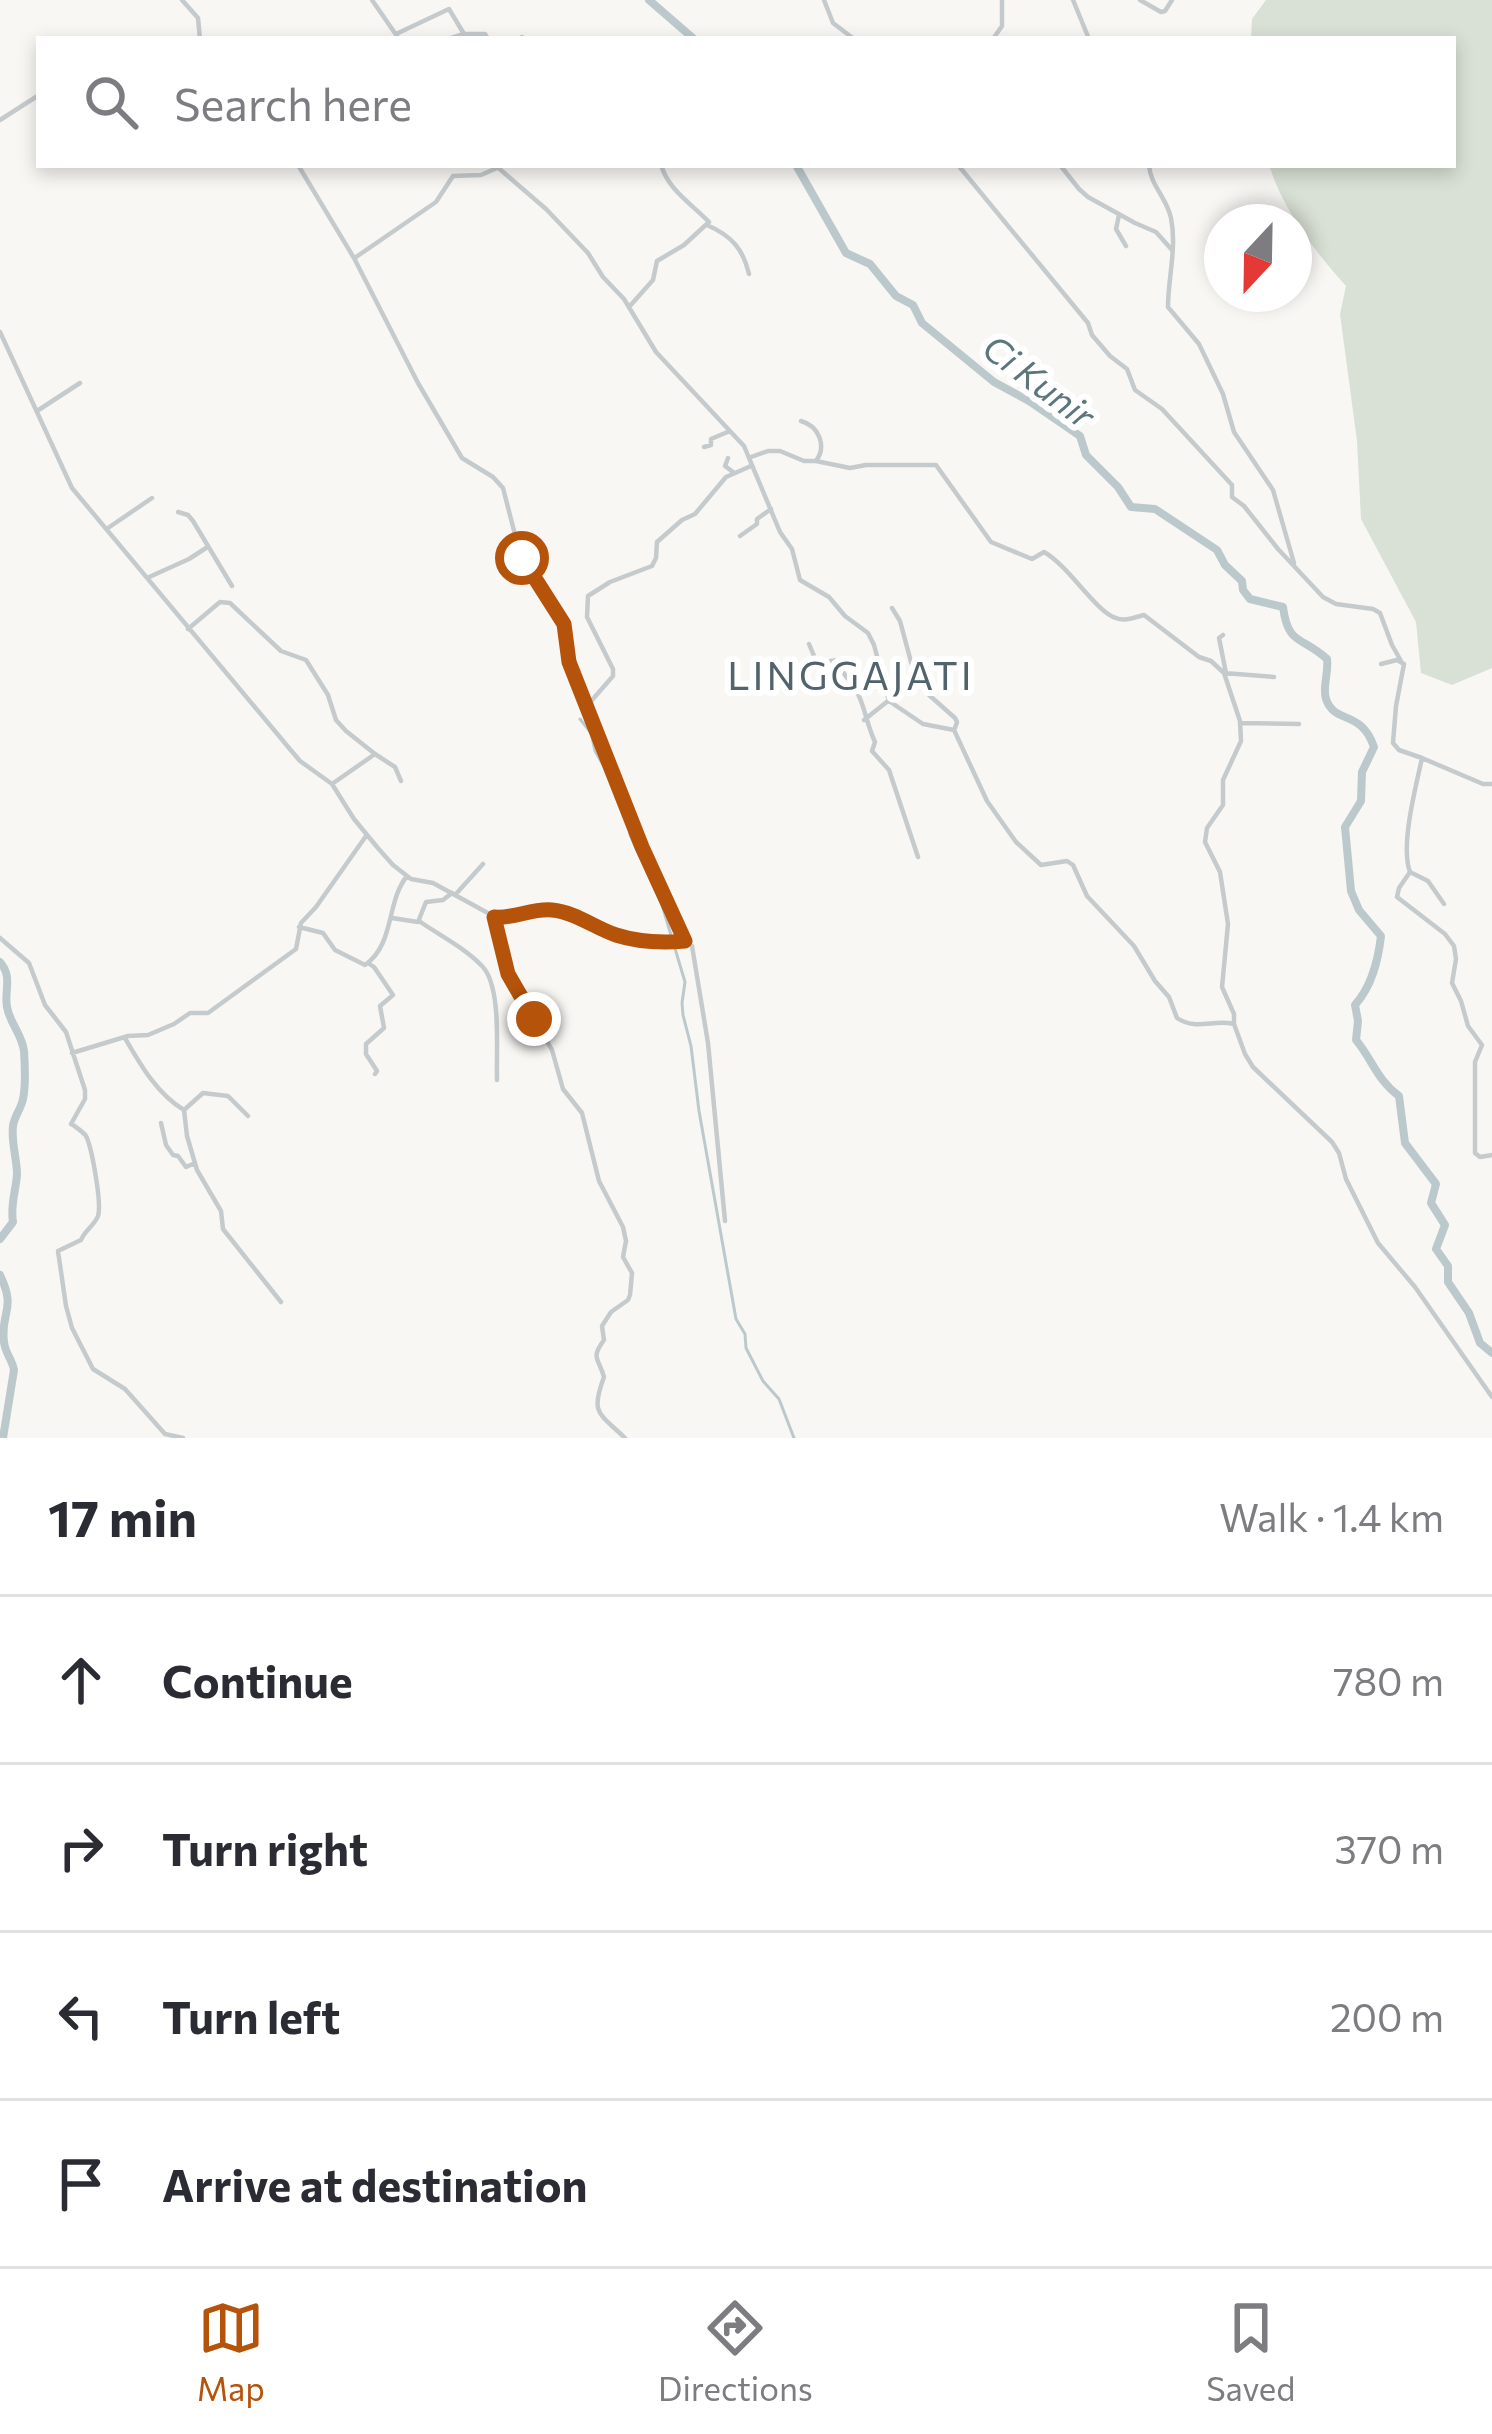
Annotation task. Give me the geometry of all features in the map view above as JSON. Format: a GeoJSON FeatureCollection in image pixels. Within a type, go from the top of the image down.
{"type":"FeatureCollection","features":[{"type":"Feature","properties":{"kind":"street"},"geometry":{"type":"LineString","coordinates":[[182,0],[198,18],[200,36]]}},
{"type":"Feature","properties":{"kind":"street"},"geometry":{"type":"LineString","coordinates":[[372,0],[398,36],[449,9],[464,34]]}},
{"type":"Feature","properties":{"kind":"street"},"geometry":{"type":"LineString","coordinates":[[824,0],[833,23],[850,36]]}},
{"type":"Feature","properties":{"kind":"street"},"geometry":{"type":"LineString","coordinates":[[995,36],[1002,26],[1002,0]]}},
{"type":"Feature","properties":{"kind":"street"},"geometry":{"type":"LineString","coordinates":[[1073,0],[1088,36]]}},
{"type":"Feature","properties":{"kind":"street"},"geometry":{"type":"LineString","coordinates":[[1140,0],[1161,12],[1172,0]]}},
{"type":"Feature","properties":{"kind":"street"},"geometry":{"type":"LineString","coordinates":[[458,36],[486,36]]}},
{"type":"Feature","properties":{"kind":"street"},"geometry":{"type":"LineString","coordinates":[[0,120],[36,97]]}},
{"type":"Feature","properties":{"kind":"street"},"geometry":{"type":"LineString","coordinates":[[300,168],[462,458],[503,488],[520,554],[564,624],[568,658],[677,942]]}},
{"type":"Feature","properties":{"kind":"street"},"geometry":{"type":"LineString","coordinates":[[461,168],[462,174]]}},
{"type":"Feature","properties":{"kind":"street"},"geometry":{"type":"LineString","coordinates":[[354,258],[436,202],[453,176],[481,175],[493,168]]}},
{"type":"Feature","properties":{"kind":"street"},"geometry":{"type":"LineString","coordinates":[[498,168],[588,253],[656,352],[752,461],[780,532],[792,549],[800,580],[830,597],[872,638],[889,701],[923,724],[954,730]]}},
{"type":"Feature","properties":{"kind":"street"},"geometry":{"type":"LineString","coordinates":[[629,307],[653,280],[657,261],[707,225],[708,220],[679,196],[663,168]]}},
{"type":"Feature","properties":{"kind":"street"},"geometry":{"type":"LineString","coordinates":[[964,168],[1092,334],[1127,369],[1136,390],[1160,407],[1231,483],[1232,496],[1295,565],[1330,602],[1378,611],[1405,666],[1393,743],[1399,750],[1492,784]]}},
{"type":"Feature","properties":{"kind":"street"},"geometry":{"type":"LineString","coordinates":[[1062,168],[1079,189],[1119,215],[1154,230],[1172,250]]}},
{"type":"Feature","properties":{"kind":"street"},"geometry":{"type":"LineString","coordinates":[[1148,168],[1170,214],[1168,308],[1199,344],[1223,394],[1234,432],[1273,490],[1295,565]]}},
{"type":"Feature","properties":{"kind":"street"},"geometry":{"type":"LineString","coordinates":[[1119,215],[1116,229],[1126,246]]}},
{"type":"Feature","properties":{"kind":"street"},"geometry":{"type":"LineString","coordinates":[[707,225],[735,242],[749,274]]}},
{"type":"Feature","properties":{"kind":"street"},"geometry":{"type":"LineString","coordinates":[[1162,238],[1172,239]]}},
{"type":"Feature","properties":{"kind":"street"},"geometry":{"type":"LineString","coordinates":[[0,332],[4,350],[72,488],[300,761],[332,784],[388,860],[413,880],[433,883],[494,917],[559,911],[611,934],[677,942],[694,949],[725,1221]]}},
{"type":"Feature","properties":{"kind":"street"},"geometry":{"type":"LineString","coordinates":[[37,411],[80,382]]}},
{"type":"Feature","properties":{"kind":"street"},"geometry":{"type":"LineString","coordinates":[[801,421],[814,427],[820,441],[816,461]]}},
{"type":"Feature","properties":{"kind":"street"},"geometry":{"type":"LineString","coordinates":[[704,447],[730,431]]}},
{"type":"Feature","properties":{"kind":"street"},"geometry":{"type":"LineString","coordinates":[[586,706],[614,676],[587,617],[588,596],[652,566],[657,542],[695,514],[733,472],[768,451],[850,468],[936,465],[991,542],[1032,559],[1046,552],[1107,614],[1123,620],[1144,615],[1225,673],[1274,677]]}},
{"type":"Feature","properties":{"kind":"street"},"geometry":{"type":"LineString","coordinates":[[728,458],[725,466],[733,472]]}},
{"type":"Feature","properties":{"kind":"street"},"geometry":{"type":"LineString","coordinates":[[108,529],[152,498]]}},
{"type":"Feature","properties":{"kind":"street"},"geometry":{"type":"LineString","coordinates":[[740,536],[771,509]]}},
{"type":"Feature","properties":{"kind":"street"},"geometry":{"type":"LineString","coordinates":[[178,512],[190,518],[232,586]]}},
{"type":"Feature","properties":{"kind":"street"},"geometry":{"type":"LineString","coordinates":[[147,578],[207,548]]}},
{"type":"Feature","properties":{"kind":"street"},"geometry":{"type":"LineString","coordinates":[[188,629],[220,602],[230,603],[281,651],[306,660],[337,720],[395,767],[401,782]]}},
{"type":"Feature","properties":{"kind":"street"},"geometry":{"type":"LineString","coordinates":[[892,608],[914,673],[929,695],[955,718],[954,730],[987,801],[1016,842],[1041,865],[1067,861],[1073,865],[1087,896],[1134,946],[1180,1021],[1196,1026],[1234,1024]]}},
{"type":"Feature","properties":{"kind":"street"},"geometry":{"type":"LineString","coordinates":[[1223,635],[1219,644],[1241,723],[1240,742],[1223,780],[1223,806],[1207,828],[1205,842],[1220,872],[1228,921],[1222,985],[1234,1024],[1253,1067],[1333,1142],[1375,1239],[1492,1397]]}},
{"type":"Feature","properties":{"kind":"street"},"geometry":{"type":"LineString","coordinates":[[809,644],[817,663],[838,660],[838,668],[859,696],[875,742],[873,752],[890,770],[918,857]]}},
{"type":"Feature","properties":{"kind":"street"},"geometry":{"type":"LineString","coordinates":[[1381,664],[1401,661]]}},
{"type":"Feature","properties":{"kind":"street"},"geometry":{"type":"LineString","coordinates":[[864,720],[889,701]]}},
{"type":"Feature","properties":{"kind":"street"},"geometry":{"type":"LineString","coordinates":[[1241,723],[1299,724]]}},
{"type":"Feature","properties":{"kind":"street"},"geometry":{"type":"LineString","coordinates":[[332,784],[375,754]]}},
{"type":"Feature","properties":{"kind":"street"},"geometry":{"type":"LineString","coordinates":[[1410,872],[1406,860],[1412,792],[1422,758]]}},
{"type":"Feature","properties":{"kind":"street"},"geometry":{"type":"LineString","coordinates":[[72,1053],[148,1035],[190,1013],[215,1010],[252,984],[296,949],[299,927],[367,835]]}},
{"type":"Feature","properties":{"kind":"street"},"geometry":{"type":"LineString","coordinates":[[419,921],[427,901],[454,894],[483,864]]}},
{"type":"Feature","properties":{"kind":"street"},"geometry":{"type":"LineString","coordinates":[[1410,872],[1434,886],[1444,904]]}},
{"type":"Feature","properties":{"kind":"street"},"geometry":{"type":"LineString","coordinates":[[1410,872],[1397,897],[1445,934],[1456,952],[1452,983],[1468,1026],[1482,1045],[1475,1062],[1475,1153],[1492,1155]]}},
{"type":"Feature","properties":{"kind":"street"},"geometry":{"type":"LineString","coordinates":[[299,927],[323,933],[335,950],[365,965],[378,953],[397,891],[407,876]]}},
{"type":"Feature","properties":{"kind":"street"},"geometry":{"type":"LineString","coordinates":[[494,917],[508,974],[552,1049],[563,1089],[582,1113],[599,1181],[625,1234],[623,1254],[631,1269],[630,1295],[602,1325],[604,1340],[596,1353],[604,1377],[596,1408],[625,1438]]}},
{"type":"Feature","properties":{"kind":"street"},"geometry":{"type":"LineString","coordinates":[[392,918],[419,921],[488,974],[496,1011],[497,1080]]}},
{"type":"Feature","properties":{"kind":"street"},"geometry":{"type":"LineString","coordinates":[[0,938],[29,963],[45,1005],[66,1032],[85,1096],[71,1124],[86,1135],[100,1207],[81,1240],[58,1251],[73,1328],[93,1370],[125,1389],[165,1434],[183,1438]]}},
{"type":"Feature","properties":{"kind":"street"},"geometry":{"type":"LineString","coordinates":[[368,963],[393,994],[380,1006],[384,1028],[366,1044],[365,1054],[377,1071],[374,1074]]}},
{"type":"Feature","properties":{"kind":"street"},"geometry":{"type":"LineString","coordinates":[[125,1037],[159,1089],[184,1110]]}},
{"type":"Feature","properties":{"kind":"street"},"geometry":{"type":"LineString","coordinates":[[184,1110],[202,1093],[228,1096],[248,1116]]}},
{"type":"Feature","properties":{"kind":"street"},"geometry":{"type":"LineString","coordinates":[[184,1110],[195,1163],[221,1211],[223,1229],[281,1302]]}},
{"type":"Feature","properties":{"kind":"street"},"geometry":{"type":"LineString","coordinates":[[161,1123],[167,1148],[185,1167],[195,1163]]}},
{"type":"Feature","properties":{"kind":"shaded area"},"geometry":{"type":"Polygon","coordinates":[[[1266,0],[1492,0],[1492,668],[1452,685],[1421,673],[1416,622],[1361,519],[1357,441],[1340,314],[1346,286],[1312,244],[1312,204],[1286,204],[1270,168],[1456,168],[1456,36],[1251,36],[1252,19],[1266,0]]]}},
{"type":"Feature","properties":{"kind":"waterway","name":"Ci Kunir"},"geometry":{"type":"LineString","coordinates":[[649,0],[691,36]]}},
{"type":"Feature","properties":{"kind":"waterway","name":"Ci Kunir"},"geometry":{"type":"LineString","coordinates":[[798,168],[846,253],[870,264],[896,296],[913,305],[922,323],[994,382],[1080,436],[1086,455],[1131,507],[1155,509],[1217,550],[1250,599],[1283,607],[1293,635],[1327,659],[1325,694],[1330,707],[1362,727],[1374,747],[1362,772],[1361,801],[1345,827],[1351,891],[1359,910],[1381,936],[1373,973],[1355,1005],[1356,1040],[1399,1096],[1405,1143],[1436,1184],[1431,1203],[1445,1225],[1436,1249],[1448,1266],[1448,1282],[1469,1313],[1480,1343],[1492,1353]]}},
{"type":"Feature","properties":{"kind":"waterway"},"geometry":{"type":"LineString","coordinates":[[580,719],[591,733],[662,905],[685,982],[683,1015],[736,1319],[745,1334],[746,1348],[763,1381],[779,1399],[794,1438]]}},
{"type":"Feature","properties":{"kind":"waterway"},"geometry":{"type":"LineString","coordinates":[[0,962],[7,978],[9,1013],[23,1045],[25,1075],[13,1126],[17,1174],[13,1222],[0,1239]]}},
{"type":"Feature","properties":{"kind":"waterway"},"geometry":{"type":"LineString","coordinates":[[0,1275],[8,1304],[4,1342],[14,1370],[3,1438]]}},
{"type":"Feature","properties":{"kind":"district","name":"LINGGAJATI"},"geometry":{"type":"Point","coordinates":[851,674]}},
{"type":"Feature","properties":{"kind":"route"},"geometry":{"type":"LineString","coordinates":[[522,558],[564,624],[569,662],[587,710],[685,941],[663,943],[611,934],[552,910],[494,917],[508,974],[534,1019]]}}]}
